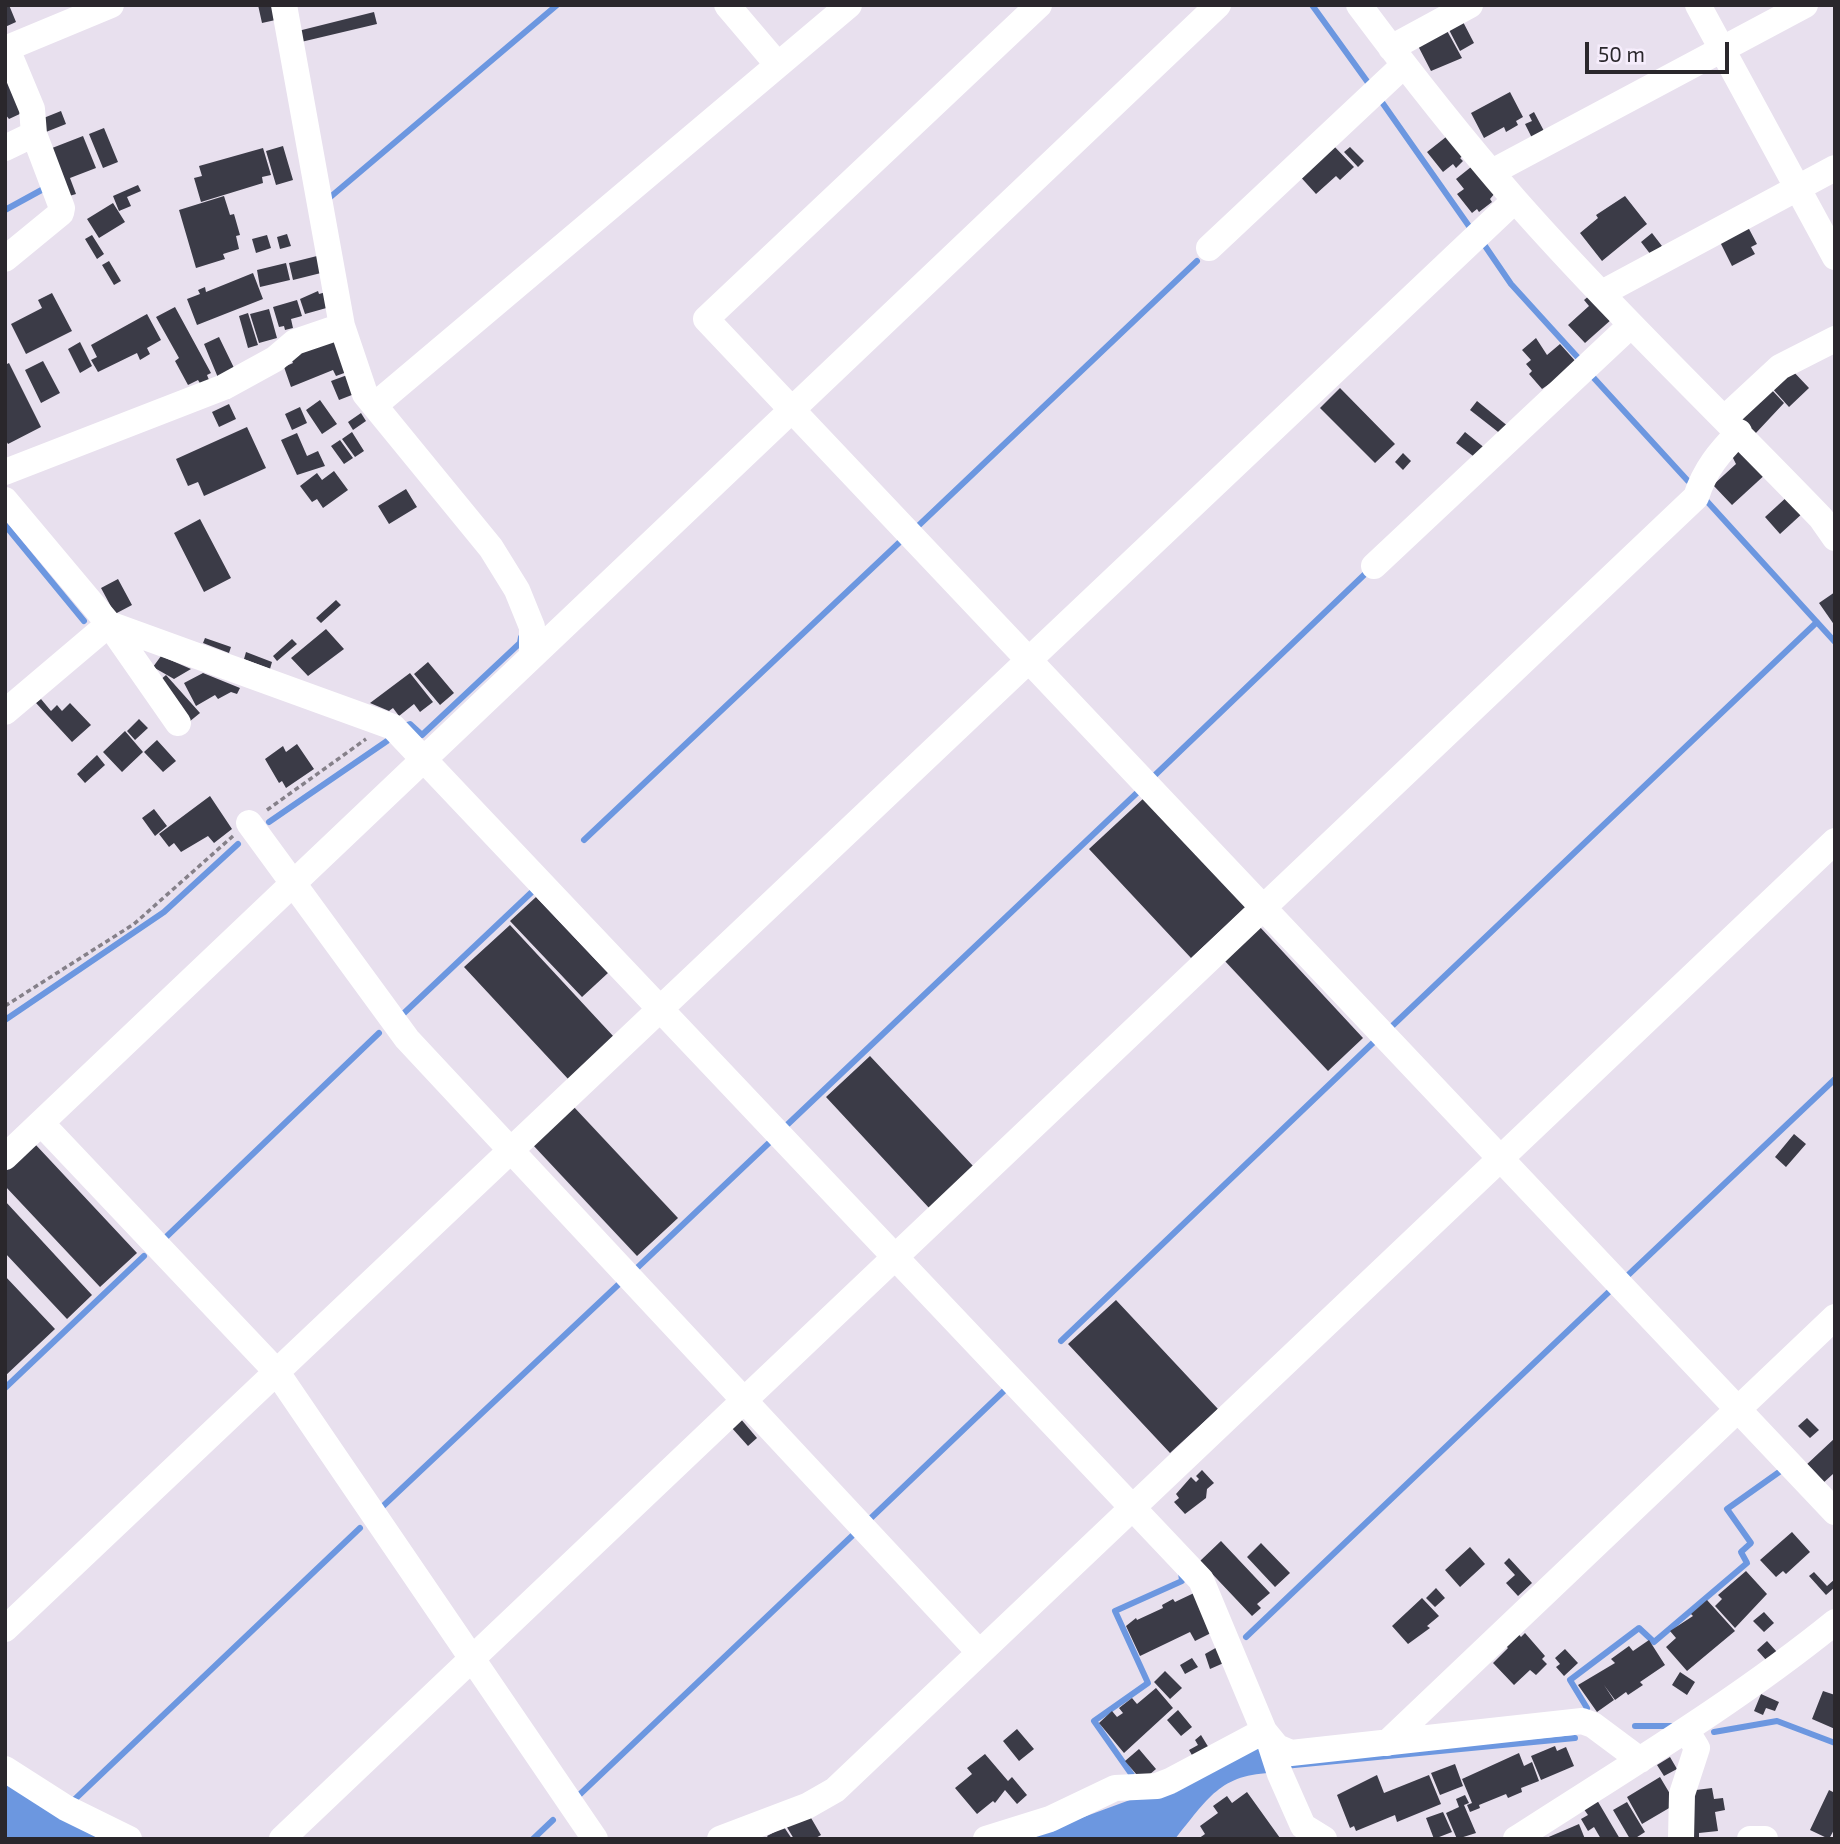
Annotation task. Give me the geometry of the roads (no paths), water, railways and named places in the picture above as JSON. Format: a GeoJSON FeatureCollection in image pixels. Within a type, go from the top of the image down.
{"type":"FeatureCollection","features":[{"type":"Feature","properties":{"kind":"street"},"geometry":{"type":"LineString","coordinates":[[5,259],[61,213],[62,208],[34,134],[32,109],[6,49],[111,5]]}},
{"type":"Feature","properties":{"kind":"street"},"geometry":{"type":"LineString","coordinates":[[285,5],[316,195],[342,326],[365,394],[491,548],[517,590],[532,627],[532,656]]}},
{"type":"Feature","properties":{"kind":"street"},"geometry":{"type":"LineString","coordinates":[[727,5],[778,65]]}},
{"type":"Feature","properties":{"kind":"street"},"geometry":{"type":"LineString","coordinates":[[374,405],[849,5]]}},
{"type":"Feature","properties":{"kind":"street"},"geometry":{"type":"LineString","coordinates":[[1039,5],[706,319],[1835,1511]]}},
{"type":"Feature","properties":{"kind":"street"},"geometry":{"type":"LineString","coordinates":[[5,1157],[291,882],[424,760],[1218,5]]}},
{"type":"Feature","properties":{"kind":"street"},"geometry":{"type":"LineString","coordinates":[[1359,5],[1515,200],[1631,325],[1830,520]]}},
{"type":"Feature","properties":{"kind":"street"},"geometry":{"type":"LineString","coordinates":[[1209,248],[1398,57],[1470,5]]}},
{"type":"Feature","properties":{"kind":"street"},"geometry":{"type":"LineString","coordinates":[[1698,5],[1835,257]]}},
{"type":"Feature","properties":{"kind":"street"},"geometry":{"type":"LineString","coordinates":[[1492,172],[1805,5]]}},
{"type":"Feature","properties":{"kind":"street"},"geometry":{"type":"LineString","coordinates":[[5,148],[34,134]]}},
{"type":"Feature","properties":{"kind":"street"},"geometry":{"type":"LineString","coordinates":[[1602,293],[1835,168]]}},
{"type":"Feature","properties":{"kind":"street"},"geometry":{"type":"LineString","coordinates":[[5,1629],[1515,200]]}},
{"type":"Feature","properties":{"kind":"street"},"geometry":{"type":"LineString","coordinates":[[1374,566],[1631,325]]}},
{"type":"Feature","properties":{"kind":"street"},"geometry":{"type":"LineString","coordinates":[[5,472],[224,387],[275,359],[295,342],[342,326]]}},
{"type":"Feature","properties":{"kind":"street"},"geometry":{"type":"LineString","coordinates":[[282,1839],[1696,497],[1703,476],[1732,425],[1780,367],[1835,339]]}},
{"type":"Feature","properties":{"kind":"street"},"geometry":{"type":"LineString","coordinates":[[5,500],[109,624],[178,723]]}},
{"type":"Feature","properties":{"kind":"street"},"geometry":{"type":"LineString","coordinates":[[5,712],[109,624]]}},
{"type":"Feature","properties":{"kind":"street"},"geometry":{"type":"LineString","coordinates":[[109,624],[387,724],[424,760],[1202,1580],[1303,1826],[1324,1839]]}},
{"type":"Feature","properties":{"kind":"street"},"geometry":{"type":"LineString","coordinates":[[249,823],[407,1039],[979,1652]]}},
{"type":"Feature","properties":{"kind":"street"},"geometry":{"type":"LineString","coordinates":[[720,1839],[824,1799],[1835,841]]}},
{"type":"Feature","properties":{"kind":"street"},"geometry":{"type":"LineString","coordinates":[[41,1123],[276,1371],[595,1839]]}},
{"type":"Feature","properties":{"kind":"street"},"geometry":{"type":"LineString","coordinates":[[1387,1743],[1835,1317]]}},
{"type":"Feature","properties":{"kind":"street"},"geometry":{"type":"LineString","coordinates":[[1516,1839],[1686,1730],[1791,1658],[1835,1622]]}},
{"type":"Feature","properties":{"kind":"street"},"geometry":{"type":"LineString","coordinates":[[986,1839],[1049,1819],[1115,1788],[1157,1786],[1272,1752],[1291,1753],[1582,1721],[1593,1725],[1640,1760]]}},
{"type":"Feature","properties":{"kind":"street"},"geometry":{"type":"LineString","coordinates":[[1681,1839],[1682,1794],[1697,1748],[1686,1730]]}},
{"type":"Feature","properties":{"kind":"street"},"geometry":{"type":"LineString","coordinates":[[5,1769],[66,1808],[129,1839]]}},
{"type":"Feature","properties":{"kind":"street"},"geometry":{"type":"LineString","coordinates":[[1750,1839],[1765,1839]]}},
{"type":"Feature","properties":{"kind":"water"},"geometry":{"type":"Polygon","coordinates":[[[1258,1746],[1275,1773],[1241,1778],[1216,1791],[1175,1839],[1024,1839],[1138,1797],[1258,1746]]]}},
{"type":"Feature","properties":{"kind":"water"},"geometry":{"type":"Polygon","coordinates":[[[5,1777],[120,1839],[5,1839],[5,1777]]]}},
{"type":"Feature","properties":{"kind":"waterway"},"geometry":{"type":"LineString","coordinates":[[328,199],[557,5]]}},
{"type":"Feature","properties":{"kind":"waterway"},"geometry":{"type":"LineString","coordinates":[[1312,5],[1369,84]]}},
{"type":"Feature","properties":{"kind":"waterway"},"geometry":{"type":"LineString","coordinates":[[1379,98],[1471,229]]}},
{"type":"Feature","properties":{"kind":"waterway"},"geometry":{"type":"LineString","coordinates":[[5,210],[47,187]]}},
{"type":"Feature","properties":{"kind":"waterway"},"geometry":{"type":"LineString","coordinates":[[1483,243],[1511,284],[1581,361]]}},
{"type":"Feature","properties":{"kind":"waterway"},"geometry":{"type":"LineString","coordinates":[[917,527],[1197,261]]}},
{"type":"Feature","properties":{"kind":"waterway"},"geometry":{"type":"LineString","coordinates":[[1592,376],[1688,481]]}},
{"type":"Feature","properties":{"kind":"waterway"},"geometry":{"type":"LineString","coordinates":[[1704,498],[1835,642]]}},
{"type":"Feature","properties":{"kind":"waterway"},"geometry":{"type":"LineString","coordinates":[[5,525],[84,621]]}},
{"type":"Feature","properties":{"kind":"waterway"},"geometry":{"type":"LineString","coordinates":[[584,840],[903,539]]}},
{"type":"Feature","properties":{"kind":"waterway"},"geometry":{"type":"LineString","coordinates":[[1153,777],[1365,574]]}},
{"type":"Feature","properties":{"kind":"waterway"},"geometry":{"type":"LineString","coordinates":[[1389,1029],[1817,622]]}},
{"type":"Feature","properties":{"kind":"waterway"},"geometry":{"type":"LineString","coordinates":[[407,725],[410,724],[422,735],[520,643],[521,637]]}},
{"type":"Feature","properties":{"kind":"waterway"},"geometry":{"type":"LineString","coordinates":[[269,822],[387,741]]}},
{"type":"Feature","properties":{"kind":"waterway"},"geometry":{"type":"LineString","coordinates":[[788,1124],[1140,790]]}},
{"type":"Feature","properties":{"kind":"waterway"},"geometry":{"type":"LineString","coordinates":[[5,1020],[164,912],[238,844]]}},
{"type":"Feature","properties":{"kind":"waterway"},"geometry":{"type":"LineString","coordinates":[[403,1014],[534,890]]}},
{"type":"Feature","properties":{"kind":"waterway"},"geometry":{"type":"LineString","coordinates":[[163,1240],[379,1033]]}},
{"type":"Feature","properties":{"kind":"waterway"},"geometry":{"type":"LineString","coordinates":[[1061,1341],[1377,1039]]}},
{"type":"Feature","properties":{"kind":"waterway"},"geometry":{"type":"LineString","coordinates":[[1623,1276],[1625,1278],[1835,1079]]}},
{"type":"Feature","properties":{"kind":"waterway"},"geometry":{"type":"LineString","coordinates":[[637,1268],[771,1141]]}},
{"type":"Feature","properties":{"kind":"waterway"},"geometry":{"type":"LineString","coordinates":[[5,1388],[144,1256]]}},
{"type":"Feature","properties":{"kind":"waterway"},"geometry":{"type":"LineString","coordinates":[[381,1508],[619,1284]]}},
{"type":"Feature","properties":{"kind":"waterway"},"geometry":{"type":"LineString","coordinates":[[1246,1637],[1613,1288]]}},
{"type":"Feature","properties":{"kind":"waterway"},"geometry":{"type":"LineString","coordinates":[[871,1518],[1007,1388]]}},
{"type":"Feature","properties":{"kind":"waterway"},"geometry":{"type":"LineString","coordinates":[[1587,1708],[1570,1680],[1639,1628],[1654,1642],[1747,1563],[1741,1552],[1751,1543],[1727,1509],[1782,1470]]}},
{"type":"Feature","properties":{"kind":"waterway"},"geometry":{"type":"LineString","coordinates":[[74,1800],[360,1528]]}},
{"type":"Feature","properties":{"kind":"waterway"},"geometry":{"type":"LineString","coordinates":[[576,1798],[853,1535]]}},
{"type":"Feature","properties":{"kind":"waterway"},"geometry":{"type":"LineString","coordinates":[[1132,1775],[1094,1721],[1148,1683],[1115,1611],[1182,1581],[1181,1572]]}},
{"type":"Feature","properties":{"kind":"waterway"},"geometry":{"type":"LineString","coordinates":[[1714,1732],[1777,1721],[1835,1743]]}},
{"type":"Feature","properties":{"kind":"waterway"},"geometry":{"type":"LineString","coordinates":[[1635,1726],[1674,1726]]}},
{"type":"Feature","properties":{"kind":"waterway"},"geometry":{"type":"LineString","coordinates":[[1284,1766],[1575,1738]]}},
{"type":"Feature","properties":{"kind":"waterway"},"geometry":{"type":"LineString","coordinates":[[533,1839],[553,1820]]}}]}
